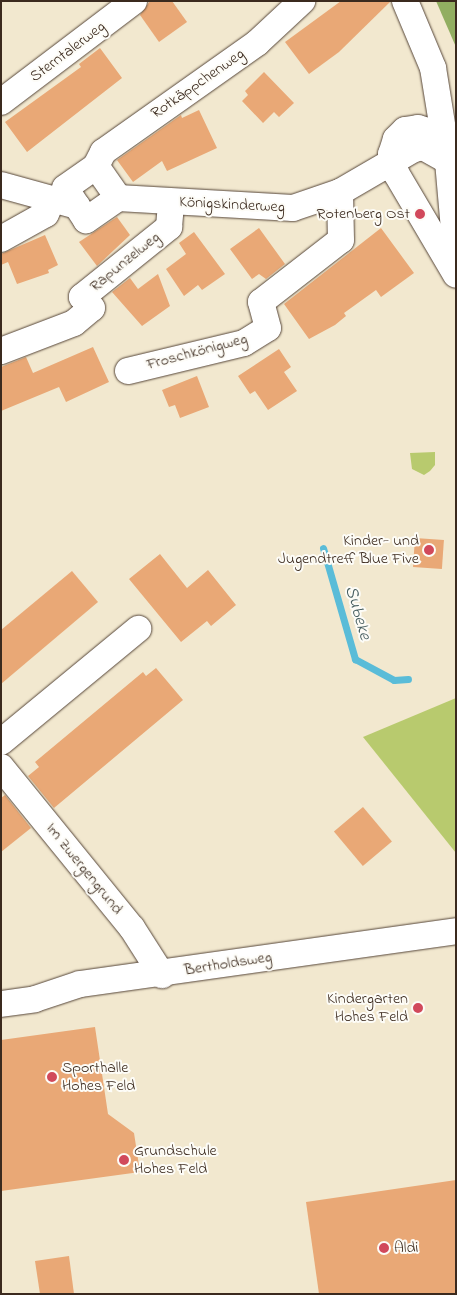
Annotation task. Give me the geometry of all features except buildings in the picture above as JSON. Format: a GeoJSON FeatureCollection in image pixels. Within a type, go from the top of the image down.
{"type":"FeatureCollection","features":[{"type":"Feature","properties":{"kind":"street","name":"Sterntalerweg"},"geometry":{"type":"LineString","coordinates":[[1,102],[134,1]]}},
{"type":"Feature","properties":{"kind":"street","name":"Rotkäppchenweg"},"geometry":{"type":"LineString","coordinates":[[96,166],[103,152],[257,43],[302,1]]}},
{"type":"Feature","properties":{"kind":"street"},"geometry":{"type":"LineString","coordinates":[[406,1],[433,68],[448,161],[456,254]]}},
{"type":"Feature","properties":{"kind":"street"},"geometry":{"type":"LineString","coordinates":[[448,161],[434,133],[418,128],[405,130],[396,139],[391,154],[396,173],[456,275]]}},
{"type":"Feature","properties":{"kind":"street","name":"Königskinderweg"},"geometry":{"type":"LineString","coordinates":[[118,198],[293,208],[340,192],[393,161]]}},
{"type":"Feature","properties":{"kind":"street"},"geometry":{"type":"LineString","coordinates":[[96,166],[118,198],[86,220],[65,188],[96,166]]}},
{"type":"Feature","properties":{"kind":"street"},"geometry":{"type":"LineString","coordinates":[[1,185],[77,206]]}},
{"type":"Feature","properties":{"kind":"street","name":"Froschkönigweg"},"geometry":{"type":"LineString","coordinates":[[128,371],[244,343],[268,328],[261,302],[341,240],[340,192]]}},
{"type":"Feature","properties":{"kind":"street"},"geometry":{"type":"LineString","coordinates":[[1,239],[46,214],[52,200]]}},
{"type":"Feature","properties":{"kind":"street","name":"Rapunzelweg"},"geometry":{"type":"LineString","coordinates":[[1,351],[74,323],[92,308],[82,297],[168,227],[171,202]]}},
{"type":"Feature","properties":{"kind":"street"},"geometry":{"type":"LineString","coordinates":[[1,742],[138,629]]}},
{"type":"Feature","properties":{"kind":"street","name":"Im Zwergengrund"},"geometry":{"type":"LineString","coordinates":[[1,767],[132,928],[162,974]]}},
{"type":"Feature","properties":{"kind":"street","name":"Bertholdsweg"},"geometry":{"type":"LineString","coordinates":[[1,1004],[35,999],[80,984],[162,974],[456,931]]}},
{"type":"Feature","properties":{"kind":"green space"},"geometry":{"type":"Polygon","coordinates":[[[436,1],[456,1],[456,47],[436,1]]]}},
{"type":"Feature","properties":{"kind":"green space"},"geometry":{"type":"Polygon","coordinates":[[[435,452],[435,465],[430,471],[424,475],[412,469],[410,453],[435,452]]]}},
{"type":"Feature","properties":{"kind":"green space"},"geometry":{"type":"Polygon","coordinates":[[[456,698],[456,853],[363,737],[456,698]]]}},
{"type":"Feature","properties":{"kind":"waterway","name":"Subeke"},"geometry":{"type":"LineString","coordinates":[[323,548],[355,659],[394,680],[408,679]]}},
{"type":"Feature","properties":{"kind":"place","name":"Rotenberg Ost"},"geometry":{"type":"Point","coordinates":[420,214]}},
{"type":"Feature","properties":{"kind":"place","name":"Kinder- und Jugendtreff Blue Five"},"geometry":{"type":"Point","coordinates":[429,550]}},
{"type":"Feature","properties":{"kind":"place","name":"Kindergarten Hohes Feld"},"geometry":{"type":"Point","coordinates":[418,1008]}},
{"type":"Feature","properties":{"kind":"place","name":"Sporthalle Hohes Feld"},"geometry":{"type":"Point","coordinates":[52,1077]}},
{"type":"Feature","properties":{"kind":"place","name":"Grundschule Hohes Feld"},"geometry":{"type":"Point","coordinates":[124,1160]}},
{"type":"Feature","properties":{"kind":"place","name":"Aldi"},"geometry":{"type":"Point","coordinates":[384,1248]}}]}
